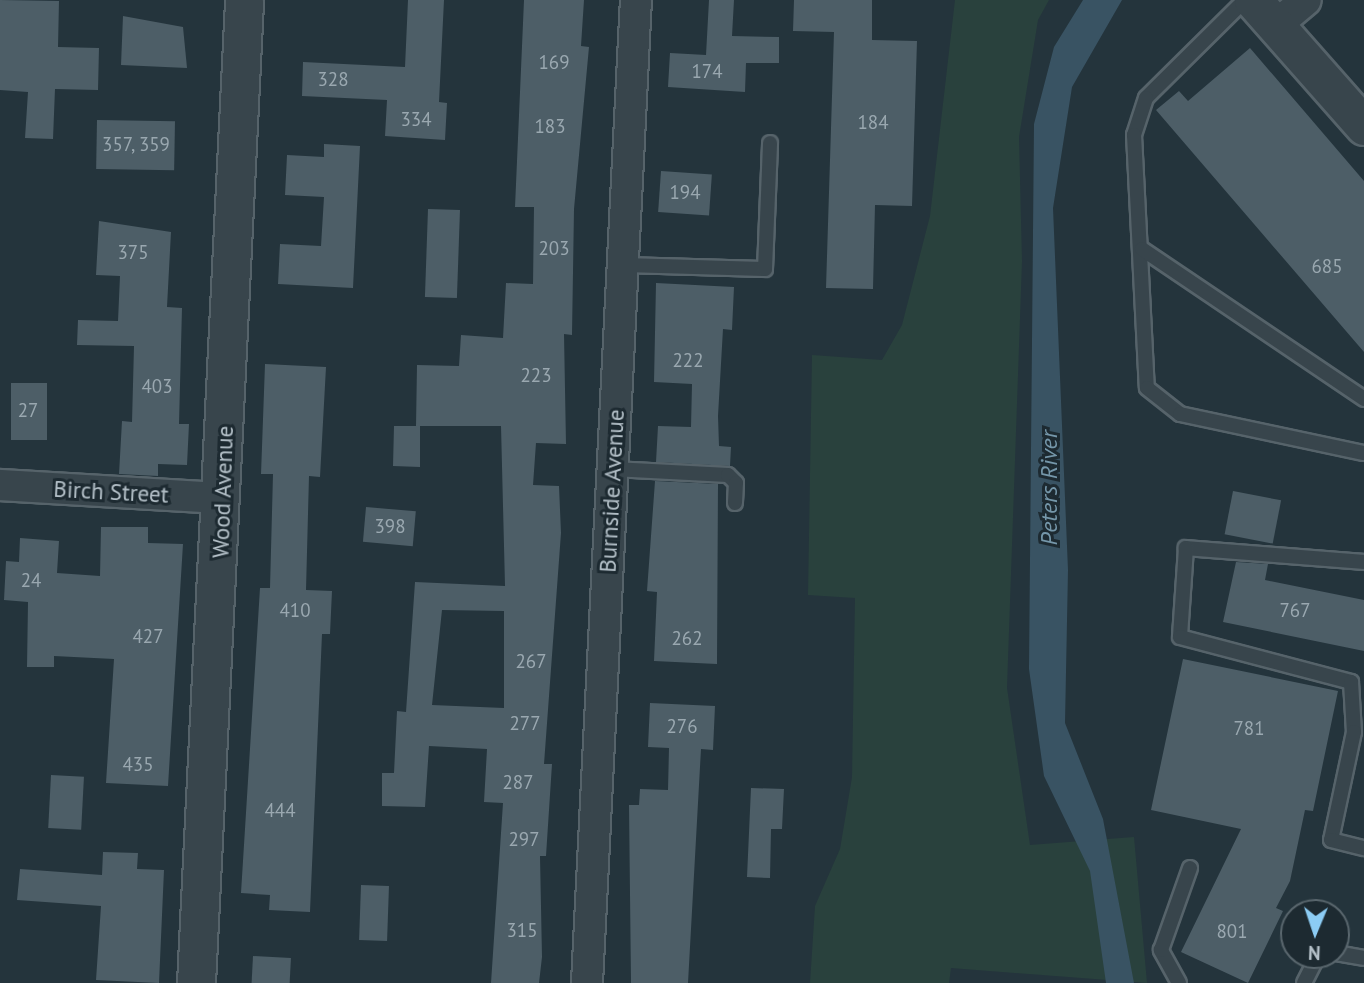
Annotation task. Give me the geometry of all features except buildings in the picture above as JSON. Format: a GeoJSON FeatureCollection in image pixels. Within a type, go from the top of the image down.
{"type":"FeatureCollection","features":[{"type":"Feature","properties":{"kind":"street","name":"Wood Avenue"},"geometry":{"type":"LineString","coordinates":[[196,983],[222,498],[244,0]]}},
{"type":"Feature","properties":{"kind":"street","name":"Burnside Avenue"},"geometry":{"type":"LineString","coordinates":[[587,983],[636,0]]}},
{"type":"Feature","properties":{"kind":"street"},"geometry":{"type":"LineString","coordinates":[[1306,0],[1264,13],[1364,126]]}},
{"type":"Feature","properties":{"kind":"street","name":"Birch Street"},"geometry":{"type":"LineString","coordinates":[[0,485],[222,498]]}},
{"type":"Feature","properties":{"kind":"lane"},"geometry":{"type":"LineString","coordinates":[[1245,0],[1146,99],[1134,135],[1142,249],[1147,387],[1180,414],[1364,453]]}},
{"type":"Feature","properties":{"kind":"lane"},"geometry":{"type":"LineString","coordinates":[[623,265],[765,269],[770,143]]}},
{"type":"Feature","properties":{"kind":"lane"},"geometry":{"type":"LineString","coordinates":[[1142,249],[1364,399]]}},
{"type":"Feature","properties":{"kind":"lane"},"geometry":{"type":"LineString","coordinates":[[613,469],[728,475],[736,483],[735,503]]}},
{"type":"Feature","properties":{"kind":"lane"},"geometry":{"type":"LineString","coordinates":[[1364,562],[1186,548],[1180,636],[1352,682],[1359,733],[1331,840],[1364,848]]}},
{"type":"Feature","properties":{"kind":"lane"},"geometry":{"type":"LineString","coordinates":[[1179,983],[1161,950],[1190,868]]}},
{"type":"Feature","properties":{"kind":"green space"},"geometry":{"type":"Polygon","coordinates":[[[955,0],[1049,0],[1038,20],[1019,137],[1022,261],[1007,688],[1030,845],[1134,837],[1147,983],[951,968],[949,983],[810,983],[815,906],[840,849],[852,777],[855,598],[808,595],[812,355],[882,360],[902,325],[930,216],[955,0]]]}},
{"type":"Feature","properties":{"kind":"water","name":"Peters River"},"geometry":{"type":"Polygon","coordinates":[[[1083,0],[1122,0],[1072,87],[1053,208],[1068,570],[1065,723],[1103,819],[1134,983],[1106,983],[1090,871],[1044,776],[1029,669],[1034,124],[1054,47],[1083,0]]]}}]}
